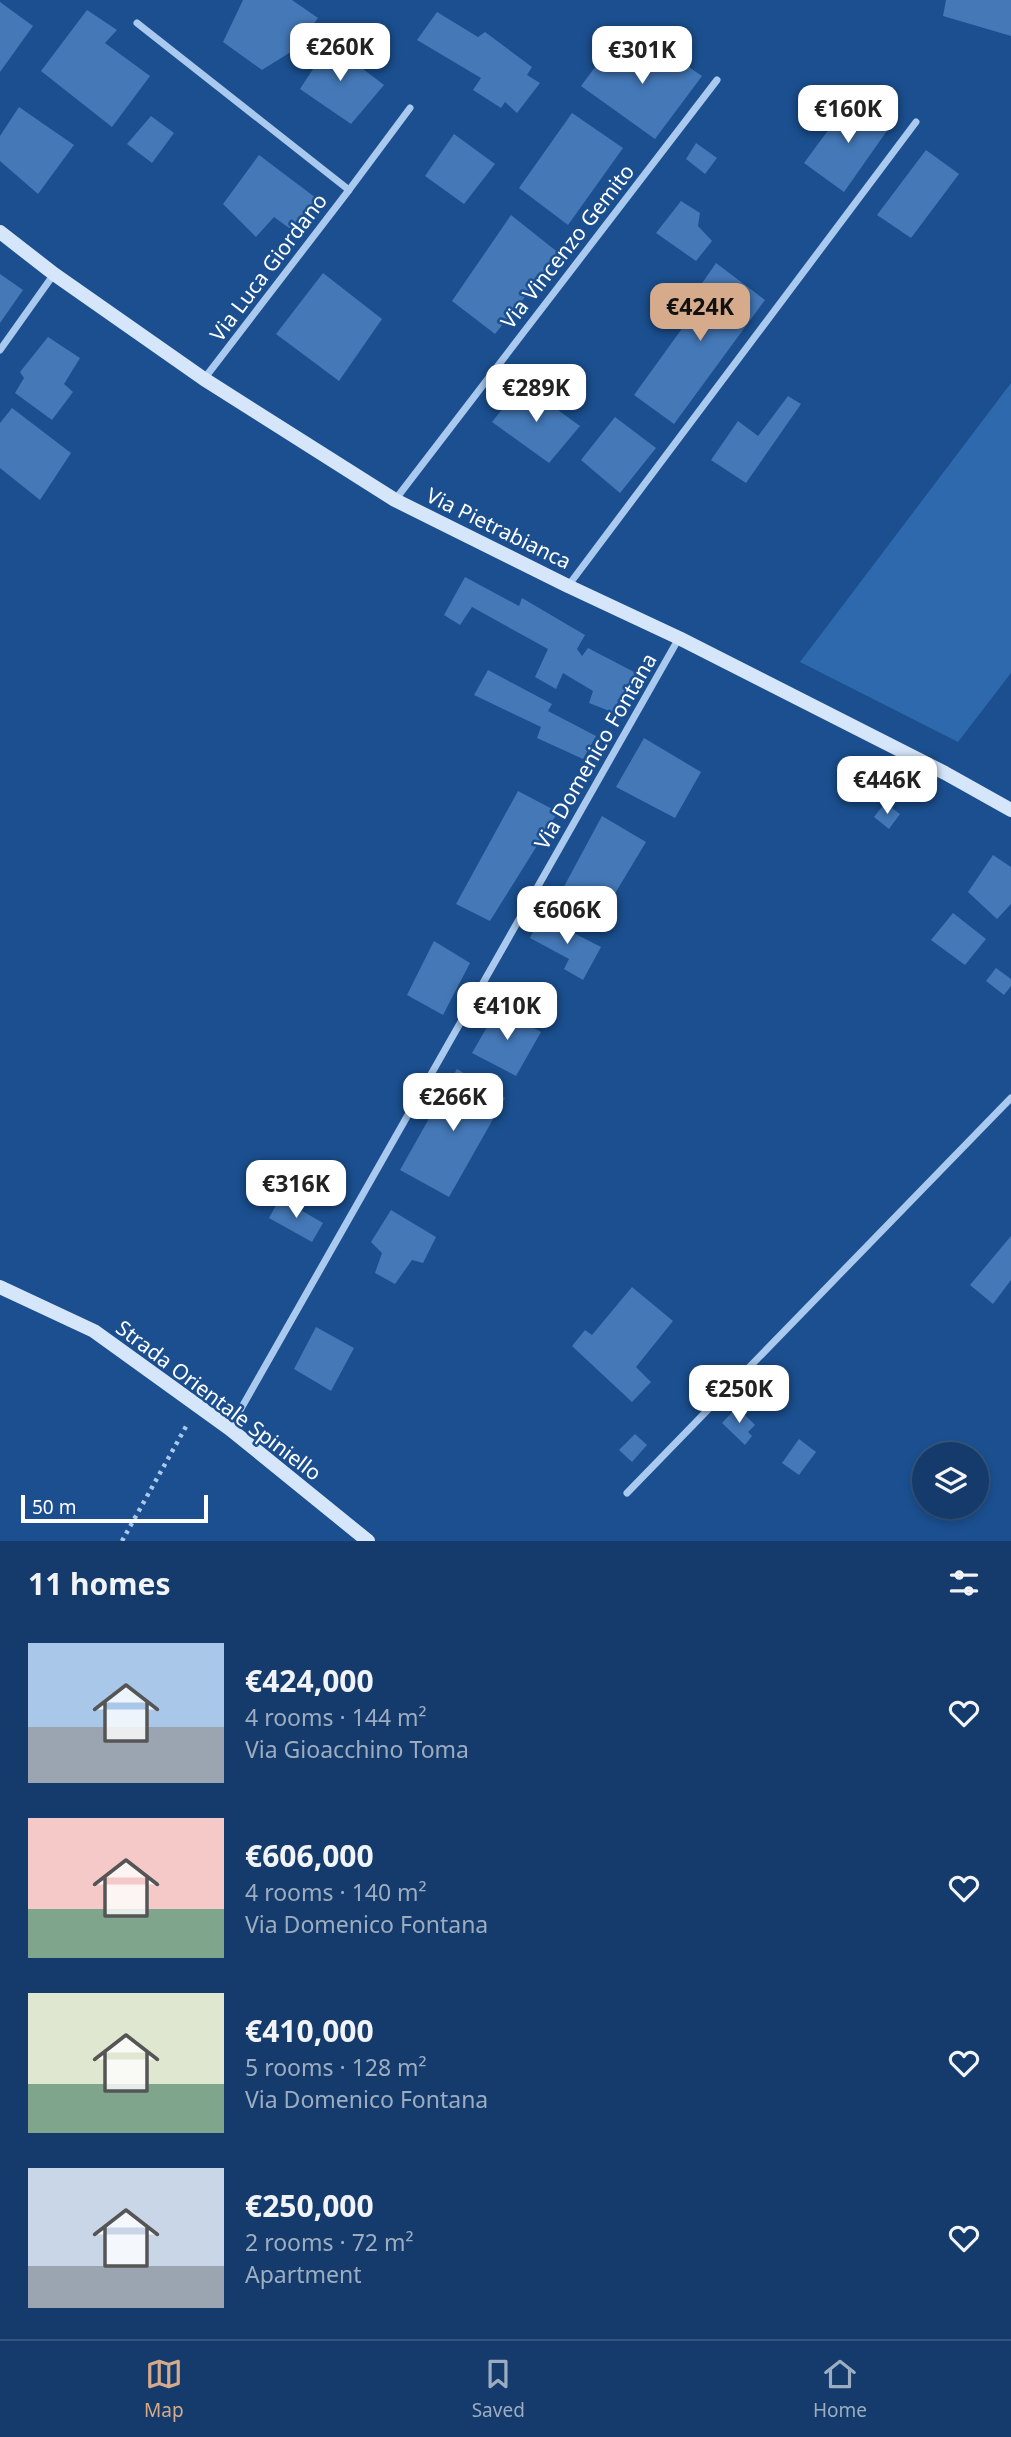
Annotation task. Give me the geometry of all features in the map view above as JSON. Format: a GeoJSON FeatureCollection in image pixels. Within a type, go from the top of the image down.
{"type":"FeatureCollection","features":[{"type":"Feature","properties":{"kind":"main road","name":"Via Pietrabianca"},"geometry":{"type":"LineString","coordinates":[[0,232],[54,274],[204,379],[395,500],[680,638],[945,773],[1011,810]]}},
{"type":"Feature","properties":{"kind":"main road","name":"Strada Orientale Spiniello"},"geometry":{"type":"LineString","coordinates":[[0,1287],[94,1331],[230,1429],[368,1541]]}},
{"type":"Feature","properties":{"kind":"street","name":"Via Luca Giordano"},"geometry":{"type":"LineString","coordinates":[[137,23],[349,190],[204,379]]}},
{"type":"Feature","properties":{"kind":"street","name":"Via Vincenzo Gemito"},"geometry":{"type":"LineString","coordinates":[[395,500],[717,80]]}},
{"type":"Feature","properties":{"kind":"street"},"geometry":{"type":"LineString","coordinates":[[349,190],[411,108]]}},
{"type":"Feature","properties":{"kind":"street"},"geometry":{"type":"LineString","coordinates":[[568,586],[916,122]]}},
{"type":"Feature","properties":{"kind":"street"},"geometry":{"type":"LineString","coordinates":[[0,350],[54,274]]}},
{"type":"Feature","properties":{"kind":"street","name":"Via Domenico Fontana"},"geometry":{"type":"LineString","coordinates":[[230,1429],[680,638]]}},
{"type":"Feature","properties":{"kind":"street"},"geometry":{"type":"LineString","coordinates":[[627,1493],[1011,1098]]}},
{"type":"Feature","properties":{"kind":"path"},"geometry":{"type":"LineString","coordinates":[[122,1541],[197,1407]]}},
{"type":"Feature","properties":{"kind":"shaded area"},"geometry":{"type":"Polygon","coordinates":[[[1011,383],[1011,673],[958,742],[800,662],[1011,383]]]}},
{"type":"Feature","properties":{"kind":"building"},"geometry":{"type":"Polygon","coordinates":[[[243,0],[292,0],[318,18],[294,50],[262,70],[223,42],[243,0]]]}},
{"type":"Feature","properties":{"kind":"building"},"geometry":{"type":"Polygon","coordinates":[[[946,0],[1011,0],[1011,36],[943,16],[946,0]]]}},
{"type":"Feature","properties":{"kind":"building"},"geometry":{"type":"Polygon","coordinates":[[[0,2],[33,26],[0,72],[0,2]]]}},
{"type":"Feature","properties":{"kind":"building"},"geometry":{"type":"Polygon","coordinates":[[[87,10],[117,30],[105,43],[150,76],[112,127],[41,71],[87,10]]]}},
{"type":"Feature","properties":{"kind":"building"},"geometry":{"type":"Polygon","coordinates":[[[437,12],[478,37],[485,32],[532,67],[527,75],[540,83],[517,113],[505,102],[501,108],[473,90],[481,78],[417,40],[437,12]]]}},
{"type":"Feature","properties":{"kind":"building"},"geometry":{"type":"Polygon","coordinates":[[[321,37],[384,85],[351,124],[300,89],[319,60],[309,51],[321,37]]]}},
{"type":"Feature","properties":{"kind":"building"},"geometry":{"type":"Polygon","coordinates":[[[616,39],[641,58],[648,46],[663,58],[670,54],[702,76],[655,139],[581,86],[616,39]]]}},
{"type":"Feature","properties":{"kind":"building"},"geometry":{"type":"Polygon","coordinates":[[[849,102],[861,111],[867,106],[891,125],[844,192],[804,163],[849,102]]]}},
{"type":"Feature","properties":{"kind":"building"},"geometry":{"type":"Polygon","coordinates":[[[19,107],[74,145],[38,194],[0,161],[0,136],[19,107]]]}},
{"type":"Feature","properties":{"kind":"building"},"geometry":{"type":"Polygon","coordinates":[[[572,113],[623,148],[568,225],[519,188],[572,113]]]}},
{"type":"Feature","properties":{"kind":"building"},"geometry":{"type":"Polygon","coordinates":[[[151,116],[174,133],[152,163],[127,144],[151,116]]]}},
{"type":"Feature","properties":{"kind":"building"},"geometry":{"type":"Polygon","coordinates":[[[454,134],[495,164],[464,204],[425,176],[454,134]]]}},
{"type":"Feature","properties":{"kind":"building"},"geometry":{"type":"Polygon","coordinates":[[[696,143],[717,158],[705,174],[686,159],[696,143]]]}},
{"type":"Feature","properties":{"kind":"building"},"geometry":{"type":"Polygon","coordinates":[[[926,150],[959,174],[911,238],[877,215],[926,150]]]}},
{"type":"Feature","properties":{"kind":"building"},"geometry":{"type":"Polygon","coordinates":[[[259,155],[316,198],[304,221],[289,228],[274,217],[256,237],[223,204],[259,155]]]}},
{"type":"Feature","properties":{"kind":"building"},"geometry":{"type":"Polygon","coordinates":[[[681,201],[700,213],[698,226],[712,241],[696,261],[656,233],[681,201]]]}},
{"type":"Feature","properties":{"kind":"building"},"geometry":{"type":"Polygon","coordinates":[[[511,215],[560,254],[495,334],[452,301],[511,215]]]}},
{"type":"Feature","properties":{"kind":"building"},"geometry":{"type":"Polygon","coordinates":[[[716,263],[765,300],[674,424],[634,395],[694,312],[715,325],[687,305],[716,263]]]}},
{"type":"Feature","properties":{"kind":"building"},"geometry":{"type":"Polygon","coordinates":[[[323,273],[382,319],[339,381],[276,334],[323,273]]]}},
{"type":"Feature","properties":{"kind":"building"},"geometry":{"type":"Polygon","coordinates":[[[0,274],[23,290],[0,323],[0,274]]]}},
{"type":"Feature","properties":{"kind":"building"},"geometry":{"type":"Polygon","coordinates":[[[48,337],[80,358],[64,384],[73,392],[52,420],[15,393],[24,378],[20,372],[48,337]]]}},
{"type":"Feature","properties":{"kind":"building"},"geometry":{"type":"Polygon","coordinates":[[[522,384],[580,426],[549,463],[492,422],[522,384]]]}},
{"type":"Feature","properties":{"kind":"building"},"geometry":{"type":"Polygon","coordinates":[[[788,396],[801,404],[746,483],[711,460],[738,421],[758,436],[788,396]]]}},
{"type":"Feature","properties":{"kind":"building"},"geometry":{"type":"Polygon","coordinates":[[[12,408],[71,453],[40,500],[0,468],[0,423],[12,408]]]}},
{"type":"Feature","properties":{"kind":"building"},"geometry":{"type":"Polygon","coordinates":[[[615,417],[656,448],[620,493],[581,460],[615,417]]]}},
{"type":"Feature","properties":{"kind":"building"},"geometry":{"type":"Polygon","coordinates":[[[465,577],[519,606],[522,598],[585,635],[577,649],[582,656],[588,648],[636,673],[612,712],[589,703],[593,691],[563,673],[556,689],[535,677],[548,649],[472,607],[460,625],[444,615],[465,577]]]}},
{"type":"Feature","properties":{"kind":"building"},"geometry":{"type":"Polygon","coordinates":[[[488,670],[552,704],[548,711],[596,736],[583,759],[537,738],[541,727],[474,695],[488,670]]]}},
{"type":"Feature","properties":{"kind":"building"},"geometry":{"type":"Polygon","coordinates":[[[644,738],[701,772],[675,818],[616,787],[644,738]]]}},
{"type":"Feature","properties":{"kind":"building"},"geometry":{"type":"Polygon","coordinates":[[[518,791],[558,812],[490,921],[456,904],[518,791]]]}},
{"type":"Feature","properties":{"kind":"building"},"geometry":{"type":"Polygon","coordinates":[[[885,803],[900,814],[889,829],[874,817],[885,803]]]}},
{"type":"Feature","properties":{"kind":"building"},"geometry":{"type":"Polygon","coordinates":[[[602,816],[646,842],[602,915],[561,892],[602,816]]]}},
{"type":"Feature","properties":{"kind":"building"},"geometry":{"type":"Polygon","coordinates":[[[993,855],[1011,867],[1011,904],[997,919],[968,892],[993,855]]]}},
{"type":"Feature","properties":{"kind":"building"},"geometry":{"type":"Polygon","coordinates":[[[953,913],[986,939],[965,965],[931,940],[953,913]]]}},
{"type":"Feature","properties":{"kind":"building"},"geometry":{"type":"Polygon","coordinates":[[[540,916],[601,947],[583,980],[564,969],[569,959],[530,938],[540,916]]]}},
{"type":"Feature","properties":{"kind":"building"},"geometry":{"type":"Polygon","coordinates":[[[434,941],[470,963],[443,1015],[407,995],[434,941]]]}},
{"type":"Feature","properties":{"kind":"building"},"geometry":{"type":"Polygon","coordinates":[[[996,968],[1011,979],[1011,986],[1004,995],[986,981],[996,968]]]}},
{"type":"Feature","properties":{"kind":"building"},"geometry":{"type":"Polygon","coordinates":[[[498,1008],[541,1032],[516,1076],[472,1053],[498,1008]]]}},
{"type":"Feature","properties":{"kind":"building"},"geometry":{"type":"Polygon","coordinates":[[[457,1069],[505,1098],[449,1197],[400,1170],[457,1069]]]}},
{"type":"Feature","properties":{"kind":"building"},"geometry":{"type":"Polygon","coordinates":[[[280,1198],[323,1223],[312,1242],[269,1218],[280,1198]]]}},
{"type":"Feature","properties":{"kind":"building"},"geometry":{"type":"Polygon","coordinates":[[[391,1210],[436,1237],[423,1263],[412,1260],[395,1284],[375,1273],[382,1253],[371,1242],[391,1210]]]}},
{"type":"Feature","properties":{"kind":"building"},"geometry":{"type":"Polygon","coordinates":[[[1011,1236],[1011,1280],[993,1304],[970,1285],[1011,1236]]]}},
{"type":"Feature","properties":{"kind":"building"},"geometry":{"type":"Polygon","coordinates":[[[632,1287],[673,1321],[636,1367],[651,1382],[632,1402],[572,1346],[585,1330],[592,1335],[632,1287]]]}},
{"type":"Feature","properties":{"kind":"building"},"geometry":{"type":"Polygon","coordinates":[[[316,1327],[354,1348],[331,1391],[294,1369],[316,1327]]]}},
{"type":"Feature","properties":{"kind":"building"},"geometry":{"type":"Polygon","coordinates":[[[737,1407],[755,1425],[748,1432],[752,1436],[745,1445],[722,1423],[737,1407]]]}},
{"type":"Feature","properties":{"kind":"building"},"geometry":{"type":"Polygon","coordinates":[[[635,1434],[647,1445],[632,1462],[619,1450],[635,1434]]]}},
{"type":"Feature","properties":{"kind":"building"},"geometry":{"type":"Polygon","coordinates":[[[799,1439],[816,1452],[799,1475],[782,1463],[799,1439]]]}}]}
